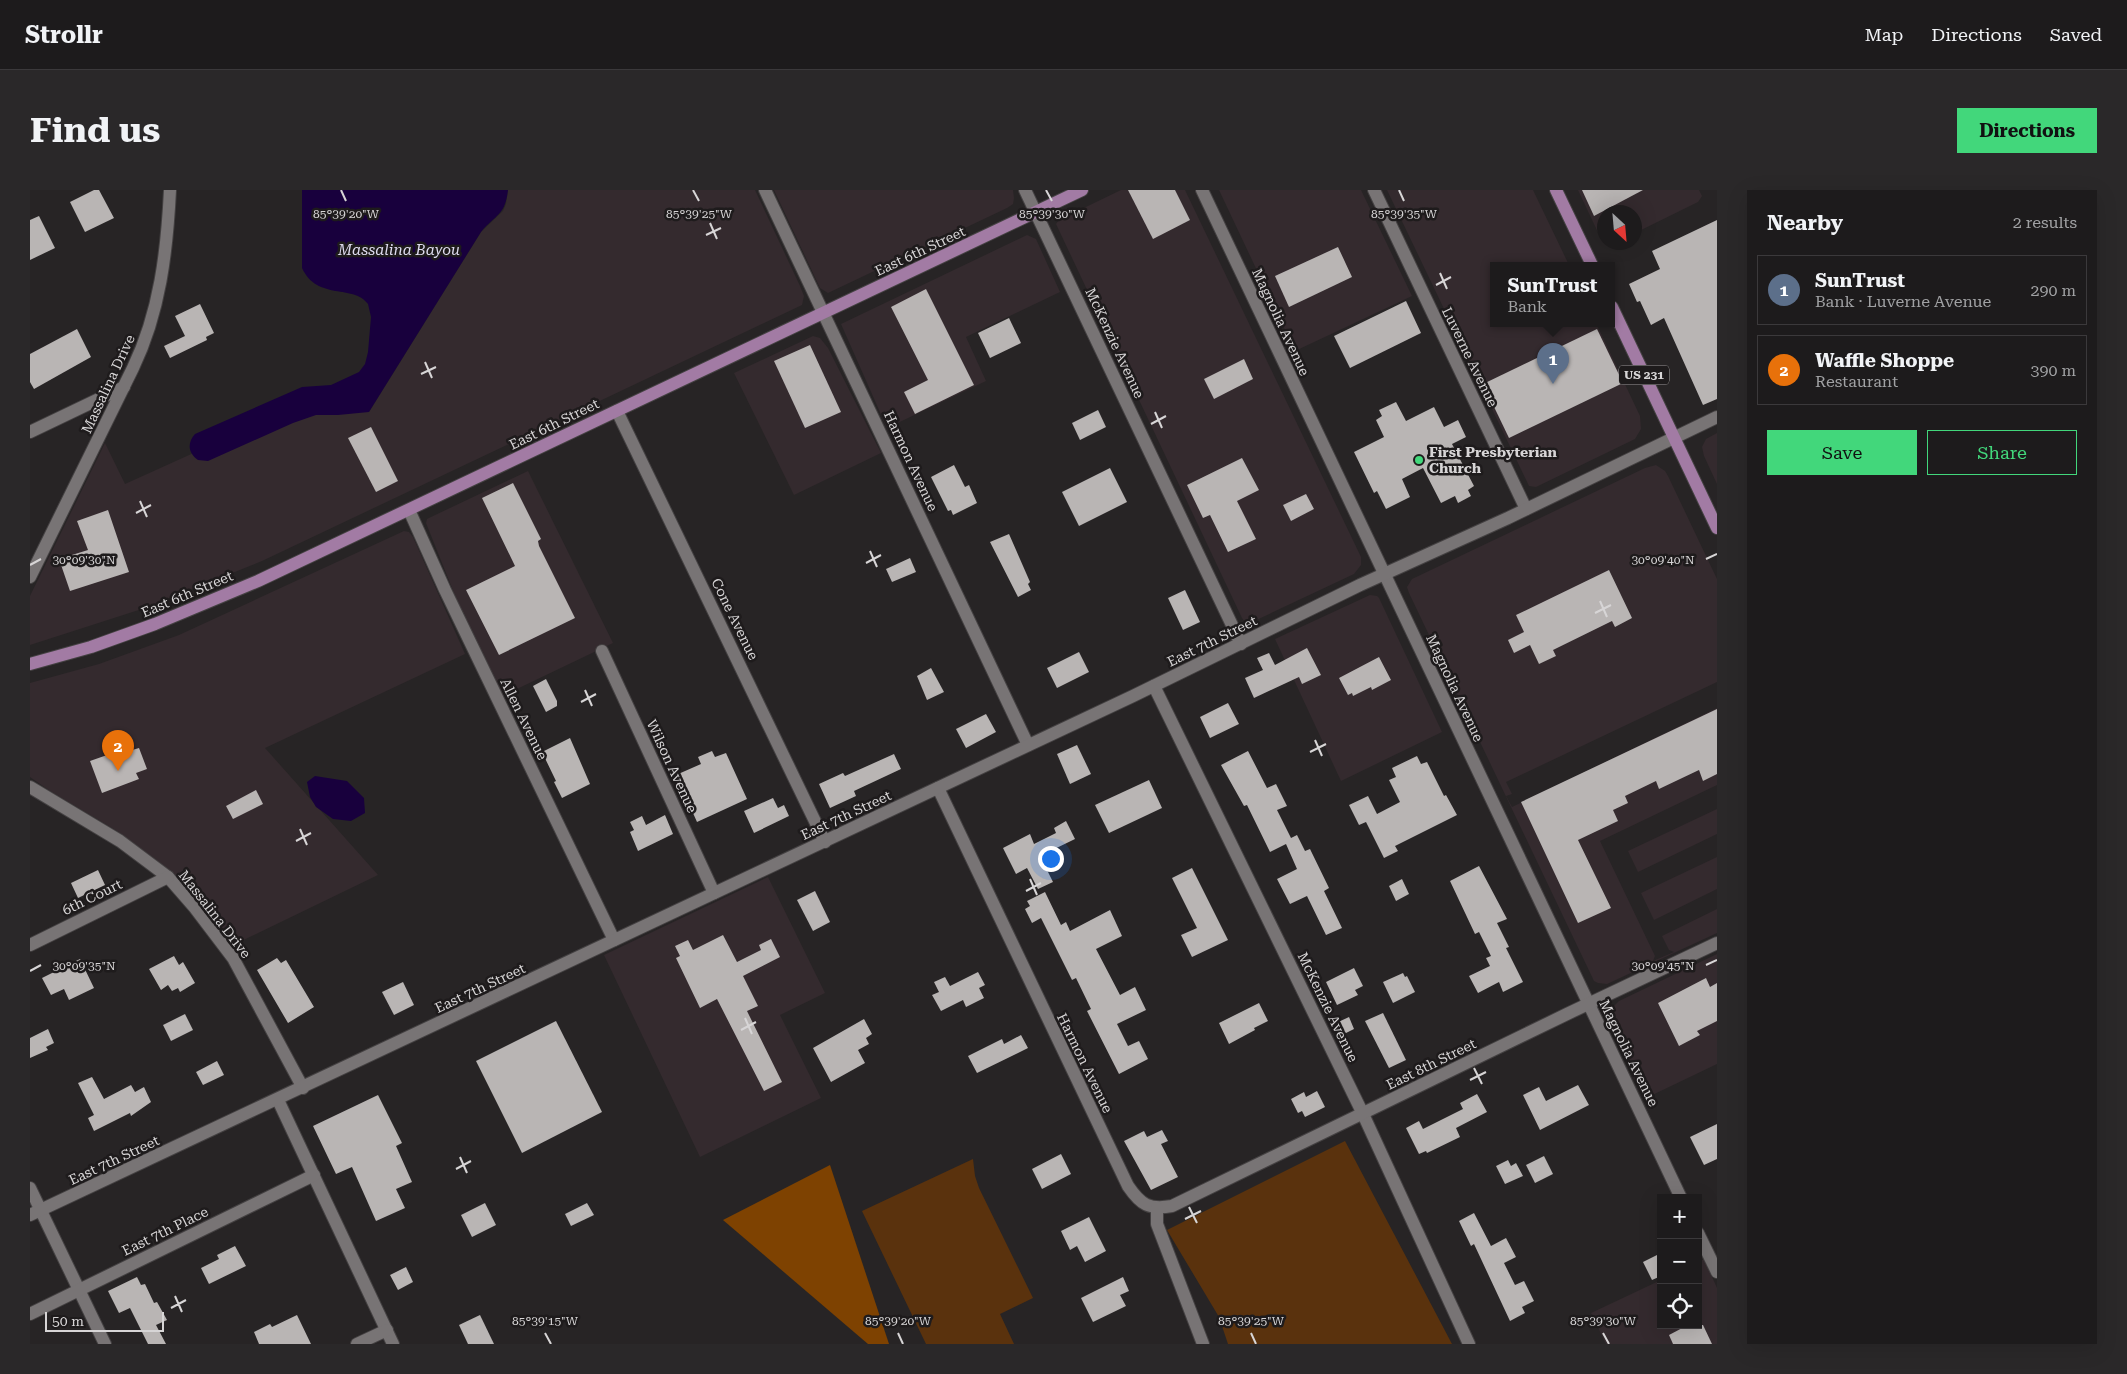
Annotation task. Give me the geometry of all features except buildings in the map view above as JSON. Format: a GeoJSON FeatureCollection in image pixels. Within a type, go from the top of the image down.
{"type":"FeatureCollection","features":[{"type":"Feature","properties":{"kind":"main road","name":"East 6th Street"},"geometry":{"type":"LineString","coordinates":[[30,664],[155,624],[258,581],[1082,190]]}},
{"type":"Feature","properties":{"kind":"main road"},"geometry":{"type":"LineString","coordinates":[[1556,190],[1591,262]]}},
{"type":"Feature","properties":{"kind":"main road","name":"US 231"},"geometry":{"type":"LineString","coordinates":[[1615,313],[1717,528]]}},
{"type":"Feature","properties":{"kind":"street","name":"Massalina Drive"},"geometry":{"type":"LineString","coordinates":[[30,577],[141,352],[152,319],[167,242],[170,190]]}},
{"type":"Feature","properties":{"kind":"street","name":"Harmon Avenue"},"geometry":{"type":"LineString","coordinates":[[764,190],[1028,745]]}},
{"type":"Feature","properties":{"kind":"street","name":"McKenzie Avenue"},"geometry":{"type":"LineString","coordinates":[[1025,190],[1241,644]]}},
{"type":"Feature","properties":{"kind":"street","name":"Magnolia Avenue"},"geometry":{"type":"LineString","coordinates":[[1202,190],[1679,1194]]}},
{"type":"Feature","properties":{"kind":"street","name":"Luverne Avenue"},"geometry":{"type":"LineString","coordinates":[[1374,190],[1526,509]]}},
{"type":"Feature","properties":{"kind":"street"},"geometry":{"type":"LineString","coordinates":[[30,432],[124,387]]}},
{"type":"Feature","properties":{"kind":"street","name":"Cone Avenue"},"geometry":{"type":"LineString","coordinates":[[617,410],[825,842]]}},
{"type":"Feature","properties":{"kind":"street","name":"East 7th Street"},"geometry":{"type":"LineString","coordinates":[[35,1213],[825,842],[1717,417]]}},
{"type":"Feature","properties":{"kind":"street","name":"Allen Avenue"},"geometry":{"type":"LineString","coordinates":[[409,510],[445,590],[614,940]]}},
{"type":"Feature","properties":{"kind":"street","name":"Wilson Avenue"},"geometry":{"type":"LineString","coordinates":[[602,651],[714,894]]}},
{"type":"Feature","properties":{"kind":"street","name":"McKenzie Avenue"},"geometry":{"type":"LineString","coordinates":[[1154,686],[1363,1114],[1469,1344]]}},
{"type":"Feature","properties":{"kind":"street","name":"Massalina Drive"},"geometry":{"type":"LineString","coordinates":[[30,787],[120,841],[168,877],[195,908],[233,958],[303,1088]]}},
{"type":"Feature","properties":{"kind":"street","name":"Harmon Avenue"},"geometry":{"type":"LineString","coordinates":[[938,788],[1128,1186],[1139,1202],[1157,1208]]}},
{"type":"Feature","properties":{"kind":"street","name":"6th Court"},"geometry":{"type":"LineString","coordinates":[[30,945],[168,877]]}},
{"type":"Feature","properties":{"kind":"street","name":"East 8th Street"},"geometry":{"type":"LineString","coordinates":[[1157,1208],[1172,1206],[1717,944]]}},
{"type":"Feature","properties":{"kind":"street"},"geometry":{"type":"LineString","coordinates":[[278,1100],[393,1344]]}},
{"type":"Feature","properties":{"kind":"street","name":"East 7th Place"},"geometry":{"type":"LineString","coordinates":[[30,1314],[314,1175]]}},
{"type":"Feature","properties":{"kind":"street"},"geometry":{"type":"LineString","coordinates":[[30,1188],[35,1213],[105,1344]]}},
{"type":"Feature","properties":{"kind":"street"},"geometry":{"type":"LineString","coordinates":[[1157,1208],[1157,1224],[1203,1344]]}},
{"type":"Feature","properties":{"kind":"street"},"geometry":{"type":"LineString","coordinates":[[1701,1239],[1717,1272]]}},
{"type":"Feature","properties":{"kind":"street"},"geometry":{"type":"LineString","coordinates":[[358,1344],[387,1330]]}},
{"type":"Feature","properties":{"kind":"shaded area"},"geometry":{"type":"Polygon","coordinates":[[[508,190],[755,190],[800,286],[804,296],[802,305],[262,561],[145,608],[30,645],[30,596],[105,443],[125,484],[328,392],[369,412],[481,232],[503,211],[508,190]]]}},
{"type":"Feature","properties":{"kind":"shaded area"},"geometry":{"type":"Polygon","coordinates":[[[774,190],[1013,190],[1014,198],[1013,204],[1007,208],[828,293],[820,288],[774,190]]]}},
{"type":"Feature","properties":{"kind":"shaded area"},"geometry":{"type":"Polygon","coordinates":[[[1121,190],[1185,190],[1361,557],[1361,565],[1354,574],[1250,623],[1245,622],[1242,618],[1056,224],[1059,220],[1121,190]]]}},
{"type":"Feature","properties":{"kind":"shaded area"},"geometry":{"type":"Polygon","coordinates":[[[1219,190],[1361,190],[1412,296],[1295,351],[1219,190]]]}},
{"type":"Feature","properties":{"kind":"shaded area"},"geometry":{"type":"Polygon","coordinates":[[[1387,190],[1533,190],[1568,262],[1490,262],[1490,327],[1598,327],[1640,416],[1641,429],[1635,439],[1536,487],[1529,486],[1387,190]]]}},
{"type":"Feature","properties":{"kind":"shaded area"},"geometry":{"type":"Polygon","coordinates":[[[1578,190],[1699,190],[1702,196],[1698,202],[1642,230],[1642,205],[1597,205],[1597,230],[1578,190]]]}},
{"type":"Feature","properties":{"kind":"shaded area"},"geometry":{"type":"Polygon","coordinates":[[[1027,235],[1036,239],[1060,292],[966,337],[986,381],[887,428],[841,324],[1027,235]]]}},
{"type":"Feature","properties":{"kind":"shaded area"},"geometry":{"type":"Polygon","coordinates":[[[813,336],[820,338],[828,348],[881,453],[794,495],[734,373],[813,336]]]}},
{"type":"Feature","properties":{"kind":"shaded area"},"geometry":{"type":"Polygon","coordinates":[[[1717,433],[1717,484],[1704,456],[1702,447],[1706,439],[1717,433]]]}},
{"type":"Feature","properties":{"kind":"shaded area"},"geometry":{"type":"Polygon","coordinates":[[[1656,465],[1665,471],[1668,476],[1717,579],[1717,682],[1506,782],[1512,794],[1506,796],[1512,807],[1717,708],[1717,785],[1600,841],[1655,956],[1653,961],[1674,952],[1669,950],[1662,936],[1717,909],[1717,933],[1607,984],[1594,981],[1409,593],[1407,587],[1412,579],[1645,468],[1656,465]]]}},
{"type":"Feature","properties":{"kind":"shaded area"},"geometry":{"type":"Polygon","coordinates":[[[528,471],[613,643],[502,696],[458,603],[426,523],[427,519],[528,471]]]}},
{"type":"Feature","properties":{"kind":"shaded area"},"geometry":{"type":"Polygon","coordinates":[[[404,531],[409,532],[413,537],[465,654],[265,748],[378,875],[229,947],[172,874],[158,861],[117,831],[30,777],[30,683],[99,664],[179,635],[404,531]]]}},
{"type":"Feature","properties":{"kind":"shaded area"},"geometry":{"type":"Polygon","coordinates":[[[1370,595],[1379,598],[1442,732],[1341,781],[1275,639],[1370,595]]]}},
{"type":"Feature","properties":{"kind":"shaded area"},"geometry":{"type":"Polygon","coordinates":[[[1717,809],[1717,834],[1638,872],[1628,851],[1717,809]]]}},
{"type":"Feature","properties":{"kind":"shaded area"},"geometry":{"type":"Polygon","coordinates":[[[1717,857],[1717,889],[1654,920],[1641,893],[1717,857]]]}},
{"type":"Feature","properties":{"kind":"shaded area"},"geometry":{"type":"Polygon","coordinates":[[[768,877],[825,993],[780,1015],[821,1098],[700,1157],[604,955],[768,877]]]}},
{"type":"Feature","properties":{"kind":"shaded area"},"geometry":{"type":"Polygon","coordinates":[[[1717,954],[1717,1064],[1644,1099],[1612,1034],[1609,1011],[1619,1001],[1717,954]]]}},
{"type":"Feature","properties":{"kind":"shaded area"},"geometry":{"type":"Polygon","coordinates":[[[1345,1141],[1452,1344],[1228,1344],[1219,1317],[1167,1230],[1345,1141]]]}},
{"type":"Feature","properties":{"kind":"shaded area"},"geometry":{"type":"Polygon","coordinates":[[[973,1159],[979,1188],[1033,1298],[1000,1314],[1014,1344],[926,1344],[862,1211],[973,1159]]]}},
{"type":"Feature","properties":{"kind":"shaded area"},"geometry":{"type":"Polygon","coordinates":[[[830,1165],[889,1344],[868,1344],[723,1220],[830,1165]]]}},
{"type":"Feature","properties":{"kind":"shaded area"},"geometry":{"type":"Polygon","coordinates":[[[1704,1259],[1717,1288],[1717,1344],[1606,1344],[1591,1313],[1657,1282],[1657,1329],[1702,1329],[1702,1260],[1704,1259]]]}},
{"type":"Feature","properties":{"kind":"water","name":"Massalina Bayou"},"geometry":{"type":"Polygon","coordinates":[[[302,190],[508,190],[507,199],[502,210],[481,232],[369,412],[316,415],[293,423],[208,461],[198,460],[192,454],[190,448],[195,434],[302,387],[331,385],[359,372],[365,364],[371,317],[368,304],[362,298],[354,295],[326,289],[317,285],[302,268],[302,190]]]}},
{"type":"Feature","properties":{"kind":"water"},"geometry":{"type":"Polygon","coordinates":[[[315,776],[347,781],[364,798],[365,813],[351,821],[333,819],[316,807],[310,797],[307,782],[315,776]]]}},
{"type":"Feature","properties":{"kind":"place","name":"SunTrust"},"geometry":{"type":"Point","coordinates":[1553,384]}},
{"type":"Feature","properties":{"kind":"place","name":"First Presbyterian Church"},"geometry":{"type":"Point","coordinates":[1419,460]}},
{"type":"Feature","properties":{"kind":"place","name":"Waffle Shoppe"},"geometry":{"type":"Point","coordinates":[118,771]}}]}
